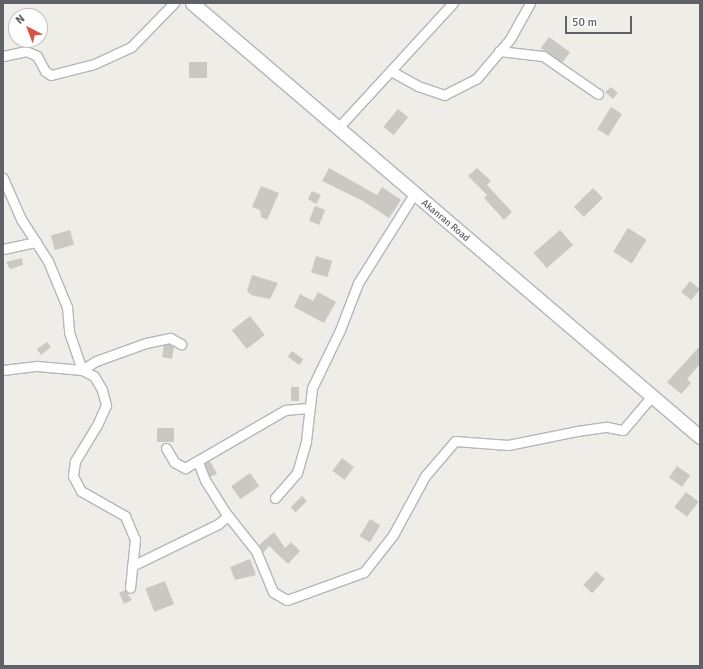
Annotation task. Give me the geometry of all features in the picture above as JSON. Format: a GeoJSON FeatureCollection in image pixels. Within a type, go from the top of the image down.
{"type":"FeatureCollection","features":[{"type":"Feature","properties":{"kind":"main road","name":"Akanran Road"},"geometry":{"type":"LineString","coordinates":[[192,3],[337,129],[700,437]]}},
{"type":"Feature","properties":{"kind":"street"},"geometry":{"type":"LineString","coordinates":[[3,56],[26,51],[37,56],[45,71],[51,75],[94,64],[131,47],[174,3]]}},
{"type":"Feature","properties":{"kind":"street"},"geometry":{"type":"LineString","coordinates":[[337,129],[453,3]]}},
{"type":"Feature","properties":{"kind":"street"},"geometry":{"type":"LineString","coordinates":[[391,71],[418,86],[444,95],[477,78],[510,39],[530,3]]}},
{"type":"Feature","properties":{"kind":"street"},"geometry":{"type":"LineString","coordinates":[[499,52],[543,56],[598,94]]}},
{"type":"Feature","properties":{"kind":"street"},"geometry":{"type":"LineString","coordinates":[[3,178],[21,219],[48,262],[67,307],[69,332],[82,370]]}},
{"type":"Feature","properties":{"kind":"street"},"geometry":{"type":"LineString","coordinates":[[275,498],[297,473],[306,441],[308,408],[312,388],[340,330],[358,283],[414,194]]}},
{"type":"Feature","properties":{"kind":"street"},"geometry":{"type":"LineString","coordinates":[[3,249],[36,242]]}},
{"type":"Feature","properties":{"kind":"street"},"geometry":{"type":"LineString","coordinates":[[82,370],[96,360],[146,343],[170,338],[181,344]]}},
{"type":"Feature","properties":{"kind":"street"},"geometry":{"type":"LineString","coordinates":[[3,370],[37,366],[82,370],[94,376],[102,390],[106,404],[97,425],[75,461],[73,476],[81,491],[125,516],[135,539],[130,588]]}},
{"type":"Feature","properties":{"kind":"street"},"geometry":{"type":"LineString","coordinates":[[198,462],[205,480],[228,516],[256,551],[273,592],[287,600],[364,572],[393,536],[425,476],[455,441],[508,445],[577,430],[607,427],[623,430],[652,396]]}},
{"type":"Feature","properties":{"kind":"street"},"geometry":{"type":"LineString","coordinates":[[166,448],[174,462],[185,468],[198,462],[218,446],[285,410],[308,408]]}},
{"type":"Feature","properties":{"kind":"street"},"geometry":{"type":"LineString","coordinates":[[132,566],[218,524],[228,516]]}},
{"type":"Feature","properties":{"kind":"building"},"geometry":{"type":"Polygon","coordinates":[[[549,37],[570,52],[562,64],[541,48],[549,37]]]}},
{"type":"Feature","properties":{"kind":"building"},"geometry":{"type":"Polygon","coordinates":[[[189,62],[207,62],[207,78],[189,78],[189,62]]]}},
{"type":"Feature","properties":{"kind":"building"},"geometry":{"type":"Polygon","coordinates":[[[611,87],[618,93],[613,99],[605,92],[611,87]]]}},
{"type":"Feature","properties":{"kind":"building"},"geometry":{"type":"Polygon","coordinates":[[[611,107],[622,114],[608,136],[597,129],[611,107]]]}},
{"type":"Feature","properties":{"kind":"building"},"geometry":{"type":"Polygon","coordinates":[[[398,109],[408,117],[394,135],[384,127],[398,109]]]}},
{"type":"Feature","properties":{"kind":"building"},"geometry":{"type":"Polygon","coordinates":[[[329,168],[377,195],[382,187],[401,200],[389,218],[363,201],[322,181],[329,168]]]}},
{"type":"Feature","properties":{"kind":"building"},"geometry":{"type":"Polygon","coordinates":[[[477,168],[491,181],[487,185],[512,212],[504,220],[484,198],[487,195],[468,176],[477,168]]]}},
{"type":"Feature","properties":{"kind":"building"},"geometry":{"type":"Polygon","coordinates":[[[261,186],[279,193],[267,220],[261,217],[260,210],[252,207],[261,186]]]}},
{"type":"Feature","properties":{"kind":"building"},"geometry":{"type":"Polygon","coordinates":[[[593,188],[603,198],[584,217],[574,207],[593,188]]]}},
{"type":"Feature","properties":{"kind":"building"},"geometry":{"type":"Polygon","coordinates":[[[312,191],[321,195],[316,204],[308,199],[312,191]]]}},
{"type":"Feature","properties":{"kind":"building"},"geometry":{"type":"Polygon","coordinates":[[[315,206],[325,210],[319,225],[309,221],[315,206]]]}},
{"type":"Feature","properties":{"kind":"building"},"geometry":{"type":"Polygon","coordinates":[[[628,228],[647,240],[632,263],[613,252],[628,228]]]}},
{"type":"Feature","properties":{"kind":"building"},"geometry":{"type":"Polygon","coordinates":[[[70,230],[74,244],[55,250],[51,236],[70,230]]]}},
{"type":"Feature","properties":{"kind":"building"},"geometry":{"type":"Polygon","coordinates":[[[560,230],[573,245],[547,268],[534,253],[560,230]]]}},
{"type":"Feature","properties":{"kind":"building"},"geometry":{"type":"Polygon","coordinates":[[[316,256],[332,261],[327,277],[311,272],[316,256]]]}},
{"type":"Feature","properties":{"kind":"building"},"geometry":{"type":"Polygon","coordinates":[[[22,258],[23,265],[10,269],[6,262],[22,258]]]}},
{"type":"Feature","properties":{"kind":"building"},"geometry":{"type":"Polygon","coordinates":[[[252,275],[278,283],[270,299],[251,295],[247,291],[252,275]]]}},
{"type":"Feature","properties":{"kind":"building"},"geometry":{"type":"Polygon","coordinates":[[[690,281],[700,289],[691,300],[681,292],[690,281]]]}},
{"type":"Feature","properties":{"kind":"building"},"geometry":{"type":"Polygon","coordinates":[[[318,292],[336,302],[324,323],[294,307],[300,294],[313,301],[318,292]]]}},
{"type":"Feature","properties":{"kind":"building"},"geometry":{"type":"Polygon","coordinates":[[[250,316],[265,335],[247,349],[232,330],[250,316]]]}},
{"type":"Feature","properties":{"kind":"building"},"geometry":{"type":"Polygon","coordinates":[[[47,342],[51,347],[41,355],[37,349],[47,342]]]}},
{"type":"Feature","properties":{"kind":"building"},"geometry":{"type":"Polygon","coordinates":[[[169,344],[174,347],[172,359],[162,357],[164,345],[169,344]]]}},
{"type":"Feature","properties":{"kind":"building"},"geometry":{"type":"Polygon","coordinates":[[[700,346],[700,364],[687,379],[691,383],[681,394],[667,382],[700,346]]]}},
{"type":"Feature","properties":{"kind":"building"},"geometry":{"type":"Polygon","coordinates":[[[292,351],[303,359],[299,365],[288,357],[292,351]]]}},
{"type":"Feature","properties":{"kind":"building"},"geometry":{"type":"Polygon","coordinates":[[[291,387],[299,387],[299,401],[291,401],[291,387]]]}},
{"type":"Feature","properties":{"kind":"building"},"geometry":{"type":"Polygon","coordinates":[[[157,428],[174,428],[174,442],[157,442],[157,428]]]}},
{"type":"Feature","properties":{"kind":"building"},"geometry":{"type":"Polygon","coordinates":[[[342,458],[354,467],[344,480],[332,471],[342,458]]]}},
{"type":"Feature","properties":{"kind":"building"},"geometry":{"type":"Polygon","coordinates":[[[210,461],[217,474],[210,477],[205,463],[210,461]]]}},
{"type":"Feature","properties":{"kind":"building"},"geometry":{"type":"Polygon","coordinates":[[[677,466],[690,475],[682,487],[669,477],[677,466]]]}},
{"type":"Feature","properties":{"kind":"building"},"geometry":{"type":"Polygon","coordinates":[[[250,473],[259,486],[240,499],[231,486],[250,473]]]}},
{"type":"Feature","properties":{"kind":"building"},"geometry":{"type":"Polygon","coordinates":[[[686,492],[699,502],[687,517],[674,507],[686,492]]]}},
{"type":"Feature","properties":{"kind":"building"},"geometry":{"type":"Polygon","coordinates":[[[302,496],[307,501],[296,512],[291,507],[302,496]]]}},
{"type":"Feature","properties":{"kind":"building"},"geometry":{"type":"Polygon","coordinates":[[[370,519],[380,525],[370,542],[360,536],[370,519]]]}},
{"type":"Feature","properties":{"kind":"building"},"geometry":{"type":"Polygon","coordinates":[[[274,532],[285,548],[291,542],[300,551],[288,564],[269,546],[263,553],[259,545],[274,532]]]}},
{"type":"Feature","properties":{"kind":"building"},"geometry":{"type":"Polygon","coordinates":[[[250,559],[256,575],[235,580],[230,567],[250,559]]]}},
{"type":"Feature","properties":{"kind":"building"},"geometry":{"type":"Polygon","coordinates":[[[596,571],[605,579],[592,593],[583,585],[596,571]]]}},
{"type":"Feature","properties":{"kind":"building"},"geometry":{"type":"Polygon","coordinates":[[[165,581],[174,604],[154,612],[145,589],[165,581]]]}},
{"type":"Feature","properties":{"kind":"building"},"geometry":{"type":"Polygon","coordinates":[[[125,590],[132,600],[124,604],[119,593],[125,590]]]}}]}
